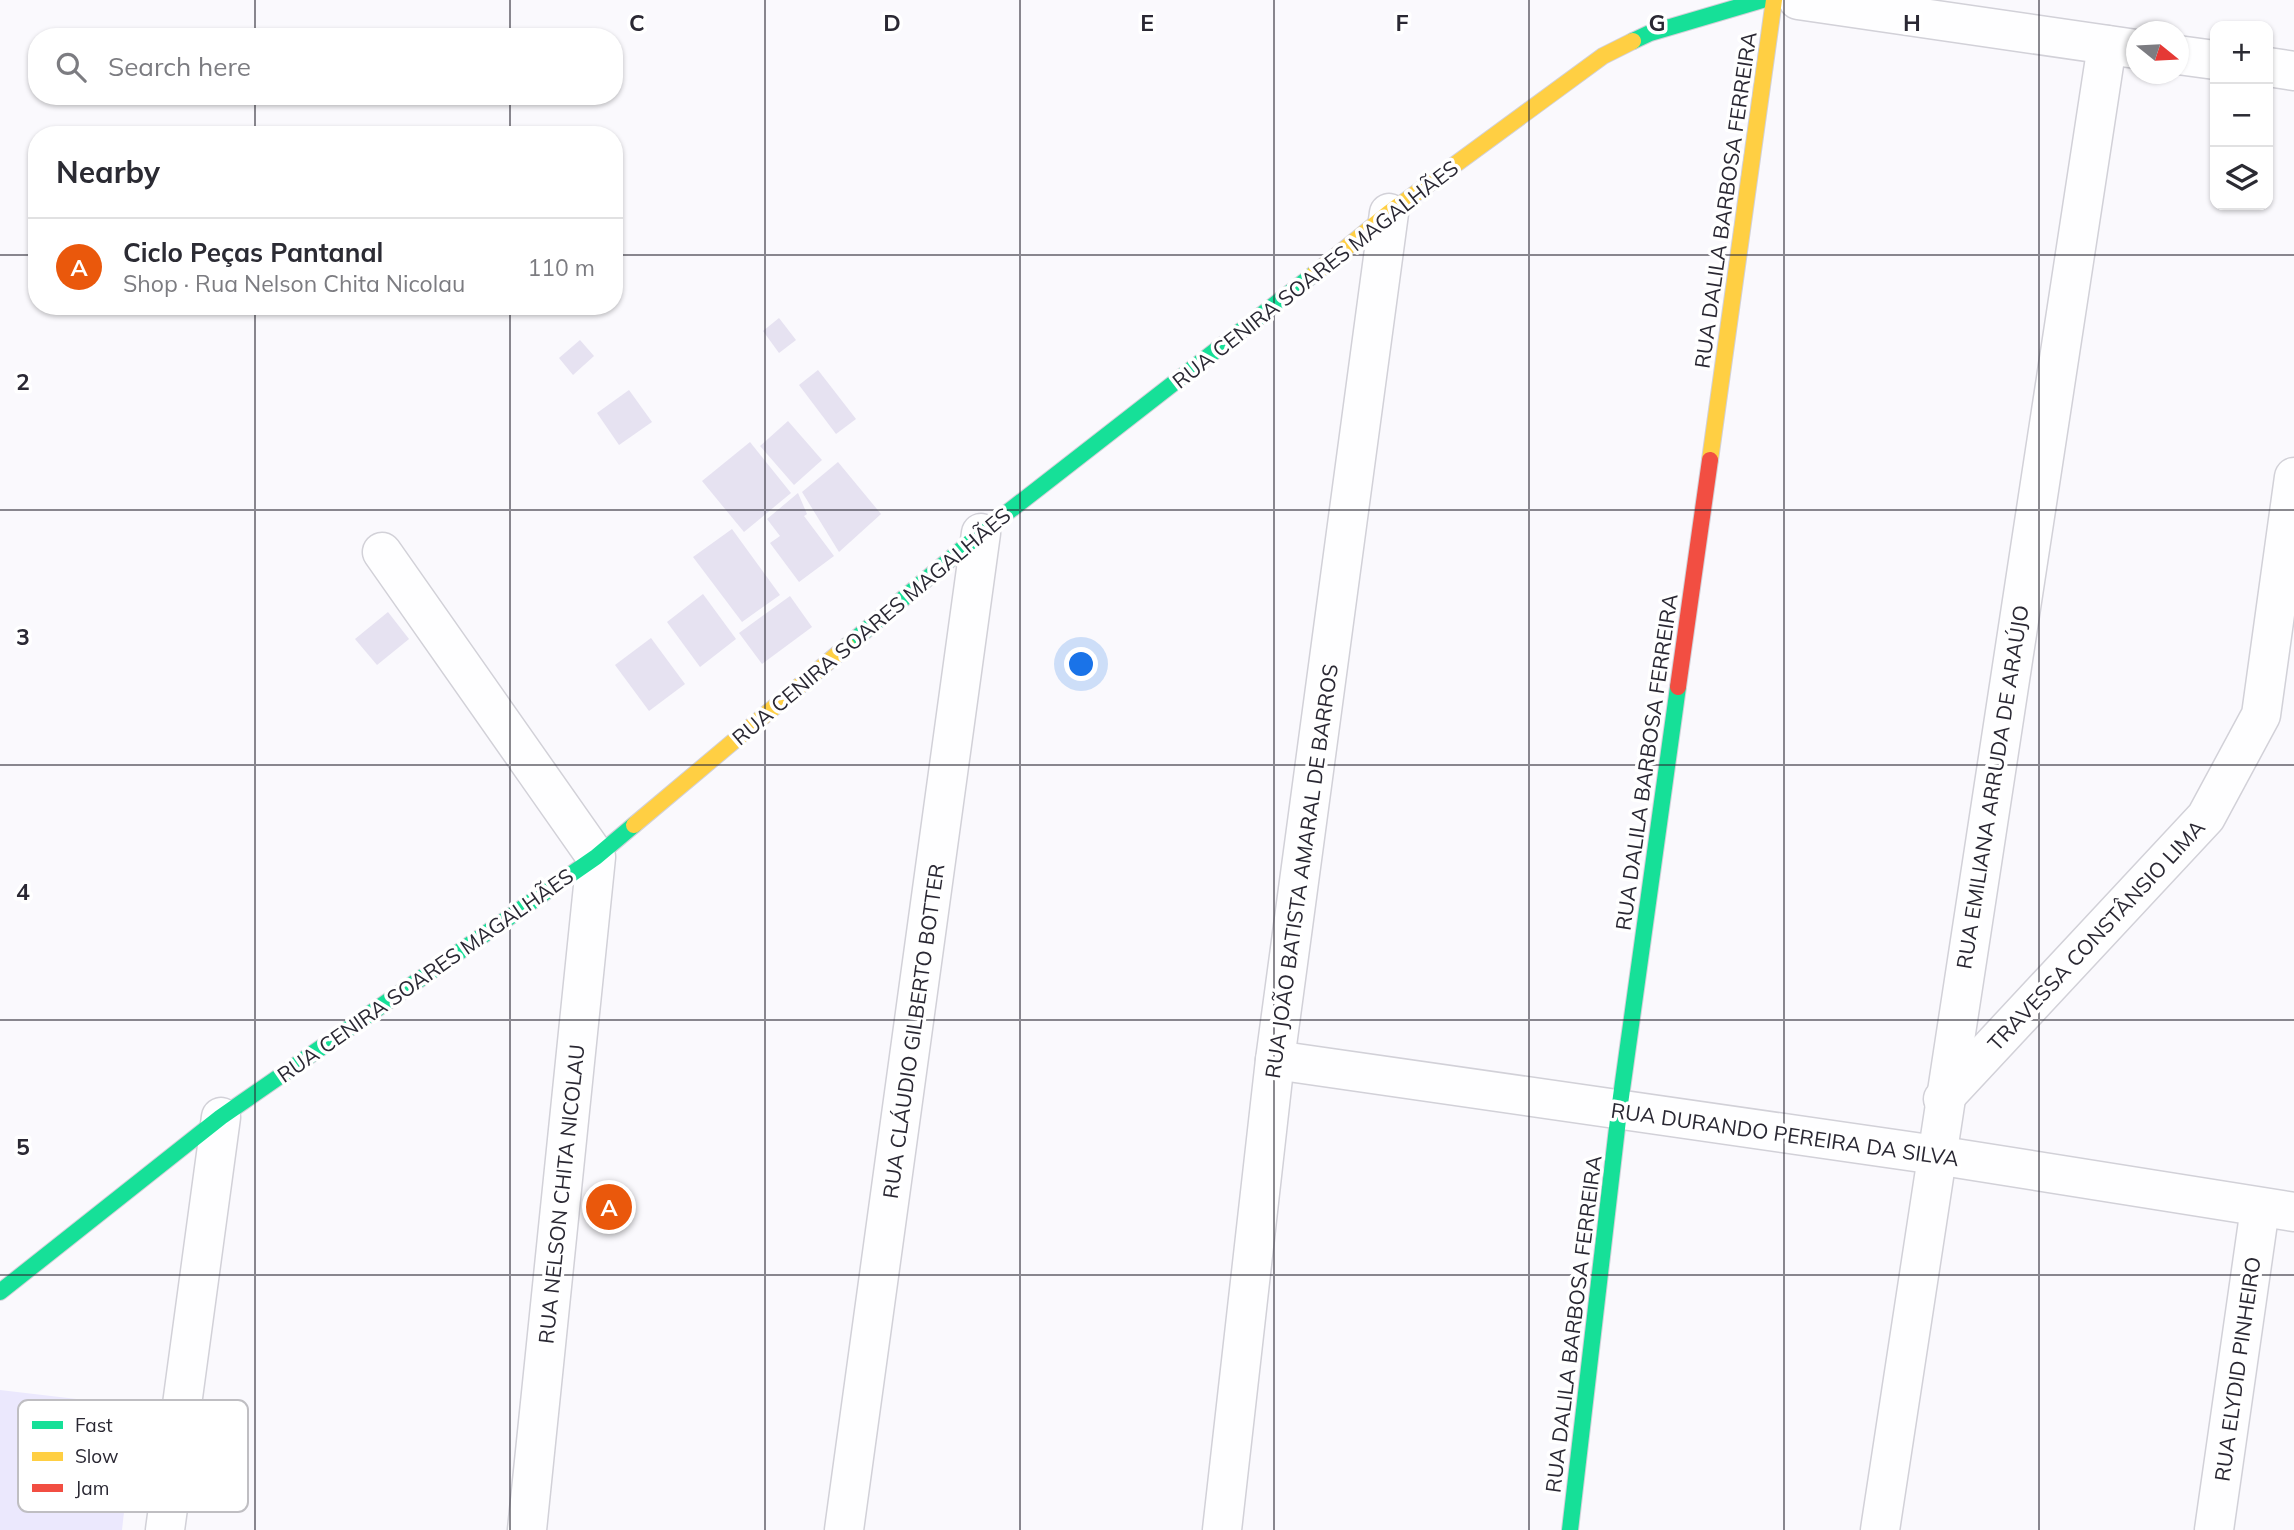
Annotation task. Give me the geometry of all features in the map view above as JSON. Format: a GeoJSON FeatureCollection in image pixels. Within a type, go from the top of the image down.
{"type":"FeatureCollection","features":[{"type":"Feature","properties":{"kind":"street","name":"RUA CENIRA SOARES MAGALHÃES"},"geometry":{"type":"LineString","coordinates":[[0,1292],[221,1117],[596,857],[981,533],[1290,294],[1389,213],[1603,56],[1650,33],[1762,0]]}},
{"type":"Feature","properties":{"kind":"street","name":"RUA DALILA BARBOSA FERREIRA"},"geometry":{"type":"LineString","coordinates":[[1570,1530],[1619,1111],[1774,0]]}},
{"type":"Feature","properties":{"kind":"street"},"geometry":{"type":"LineString","coordinates":[[1798,0],[2122,47]]}},
{"type":"Feature","properties":{"kind":"street","name":"RUA EMILIANA ARRUDA DE ARAÚJO"},"geometry":{"type":"LineString","coordinates":[[1880,1530],[1944,1099],[2122,47]]}},
{"type":"Feature","properties":{"kind":"street"},"geometry":{"type":"LineString","coordinates":[[2189,56],[2210,59]]}},
{"type":"Feature","properties":{"kind":"street"},"geometry":{"type":"LineString","coordinates":[[2273,68],[2294,71]]}},
{"type":"Feature","properties":{"kind":"street","name":"RUA JOÃO BATISTA AMARAL DE BARROS"},"geometry":{"type":"LineString","coordinates":[[1222,1530],[1275,1060],[1389,213]]}},
{"type":"Feature","properties":{"kind":"street","name":"TRAVESSA CONSTÂNSIO LIMA"},"geometry":{"type":"LineString","coordinates":[[1944,1099],[2206,817],[2261,715],[2294,477]]}},
{"type":"Feature","properties":{"kind":"street","name":"RUA CLÁUDIO GILBERTO BOTTER"},"geometry":{"type":"LineString","coordinates":[[845,1530],[981,533]]}},
{"type":"Feature","properties":{"kind":"street"},"geometry":{"type":"LineString","coordinates":[[382,552],[596,857]]}},
{"type":"Feature","properties":{"kind":"street","name":"RUA NELSON CHITA NICOLAU"},"geometry":{"type":"LineString","coordinates":[[527,1530],[596,857]]}},
{"type":"Feature","properties":{"kind":"street","name":"RUA DURANDO PEREIRA DA SILVA"},"geometry":{"type":"LineString","coordinates":[[1275,1060],[1936,1155],[2277,1210]]}},
{"type":"Feature","properties":{"kind":"street"},"geometry":{"type":"LineString","coordinates":[[183,1400],[221,1117]]}},
{"type":"Feature","properties":{"kind":"street","name":"RUA ELYDID PINHEIRO"},"geometry":{"type":"LineString","coordinates":[[2214,1530],[2277,1210]]}},
{"type":"Feature","properties":{"kind":"street"},"geometry":{"type":"LineString","coordinates":[[165,1530],[167,1512]]}},
{"type":"Feature","properties":{"kind":"shaded area"},"geometry":{"type":"Polygon","coordinates":[[[0,1390],[85,1400],[18,1400],[18,1512],[124,1512],[122,1530],[0,1530],[0,1390]]]}},
{"type":"Feature","properties":{"kind":"building"},"geometry":{"type":"Polygon","coordinates":[[[779,318],[796,340],[779,353],[763,331],[779,318]]]}},
{"type":"Feature","properties":{"kind":"building"},"geometry":{"type":"Polygon","coordinates":[[[580,340],[594,356],[573,375],[559,358],[580,340]]]}},
{"type":"Feature","properties":{"kind":"building"},"geometry":{"type":"Polygon","coordinates":[[[818,370],[856,419],[836,434],[799,385],[818,370]]]}},
{"type":"Feature","properties":{"kind":"building"},"geometry":{"type":"Polygon","coordinates":[[[629,390],[652,422],[619,445],[597,413],[629,390]]]}},
{"type":"Feature","properties":{"kind":"building"},"geometry":{"type":"Polygon","coordinates":[[[788,421],[822,460],[794,485],[760,446],[788,421]]]}},
{"type":"Feature","properties":{"kind":"building"},"geometry":{"type":"Polygon","coordinates":[[[750,442],[791,493],[744,532],[702,481],[750,442]]]}},
{"type":"Feature","properties":{"kind":"building"},"geometry":{"type":"Polygon","coordinates":[[[838,462],[881,514],[839,552],[802,492],[838,462]]]}},
{"type":"Feature","properties":{"kind":"building"},"geometry":{"type":"Polygon","coordinates":[[[798,493],[807,514],[804,516],[834,556],[799,582],[770,543],[780,536],[767,519],[798,493]]]}},
{"type":"Feature","properties":{"kind":"building"},"geometry":{"type":"Polygon","coordinates":[[[732,529],[780,595],[742,622],[693,557],[732,529]]]}},
{"type":"Feature","properties":{"kind":"building"},"geometry":{"type":"Polygon","coordinates":[[[703,594],[736,639],[700,667],[667,622],[703,594]]]}},
{"type":"Feature","properties":{"kind":"building"},"geometry":{"type":"Polygon","coordinates":[[[790,596],[812,627],[762,664],[739,633],[790,596]]]}},
{"type":"Feature","properties":{"kind":"building"},"geometry":{"type":"Polygon","coordinates":[[[388,612],[409,639],[377,665],[355,639],[388,612]]]}},
{"type":"Feature","properties":{"kind":"building"},"geometry":{"type":"Polygon","coordinates":[[[651,638],[685,684],[649,711],[615,665],[651,638]]]}},
{"type":"Feature","properties":{"kind":"traffic: fast"},"geometry":{"type":"LineString","coordinates":[[1633,41],[1650,33],[1762,0]]}},
{"type":"Feature","properties":{"kind":"traffic: fast"},"geometry":{"type":"LineString","coordinates":[[847,646],[981,533],[1314,274]]}},
{"type":"Feature","properties":{"kind":"traffic: fast"},"geometry":{"type":"LineString","coordinates":[[1570,1530],[1619,1111],[1678,687]]}},
{"type":"Feature","properties":{"kind":"traffic: fast"},"geometry":{"type":"LineString","coordinates":[[0,1292],[221,1117],[596,857],[634,825]]}},
{"type":"Feature","properties":{"kind":"traffic: slow"},"geometry":{"type":"LineString","coordinates":[[1710,460],[1774,0]]}},
{"type":"Feature","properties":{"kind":"traffic: slow"},"geometry":{"type":"LineString","coordinates":[[1314,274],[1389,213],[1603,56],[1633,41]]}},
{"type":"Feature","properties":{"kind":"traffic: slow"},"geometry":{"type":"LineString","coordinates":[[634,825],[847,646]]}},
{"type":"Feature","properties":{"kind":"traffic: jam"},"geometry":{"type":"LineString","coordinates":[[1678,687],[1710,460]]}},
{"type":"Feature","properties":{"kind":"place","name":"Ciclo Peças Pantanal"},"geometry":{"type":"Point","coordinates":[609,1207]}}]}
